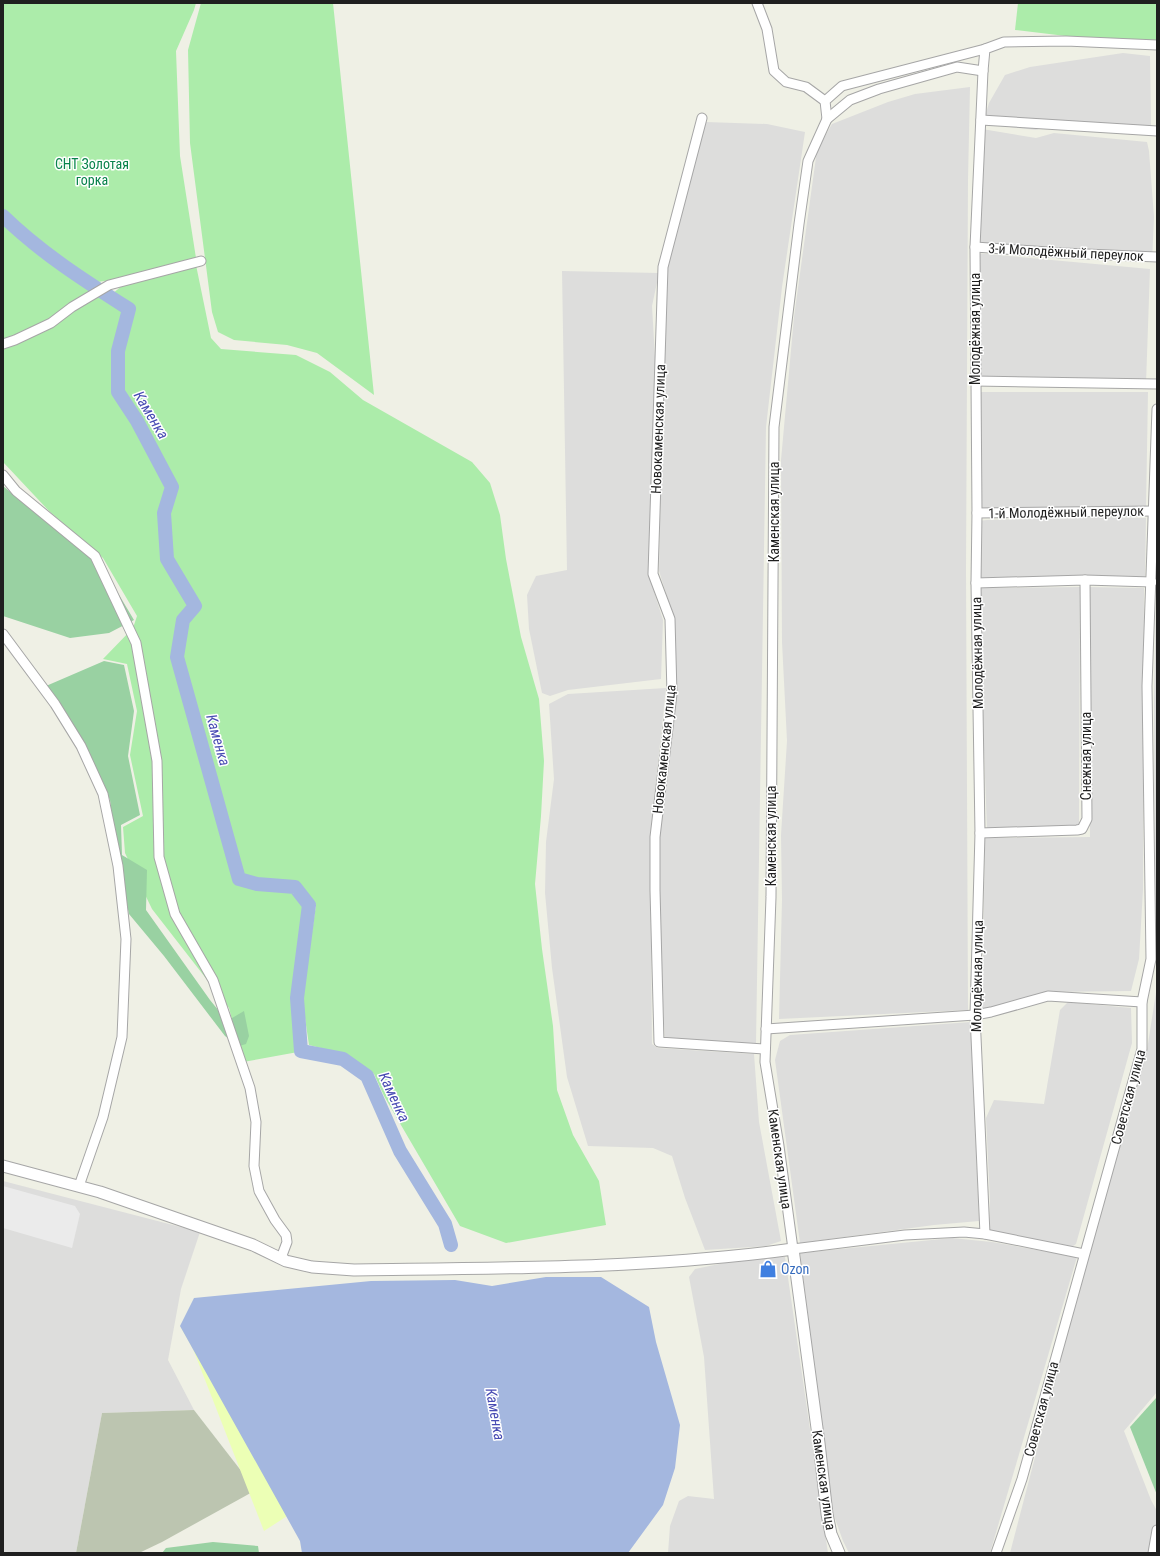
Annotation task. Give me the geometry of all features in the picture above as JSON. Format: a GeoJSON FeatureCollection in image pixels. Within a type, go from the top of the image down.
{"type":"FeatureCollection","features":[{"type":"Feature","properties":{"kind":"street"},"geometry":{"type":"LineString","coordinates":[[757,3],[767,29],[774,71],[786,82],[806,88],[825,101],[827,119]]}},
{"type":"Feature","properties":{"kind":"street"},"geometry":{"type":"LineString","coordinates":[[825,101],[842,86],[985,49],[1004,42],[1058,41],[1157,45]]}},
{"type":"Feature","properties":{"kind":"street","name":"Молодёжная улица"},"geometry":{"type":"LineString","coordinates":[[985,49],[982,120],[977,180],[975,247],[975,381],[977,513],[976,583],[980,832],[976,1015],[986,1234]]}},
{"type":"Feature","properties":{"kind":"street"},"geometry":{"type":"LineString","coordinates":[[827,119],[850,100],[879,89],[956,67],[983,71]]}},
{"type":"Feature","properties":{"kind":"street","name":"Новокаменская улица"},"geometry":{"type":"LineString","coordinates":[[702,118],[663,267],[653,574],[670,619],[672,694],[655,837],[659,1042],[765,1049]]}},
{"type":"Feature","properties":{"kind":"street","name":"Каменская улица"},"geometry":{"type":"LineString","coordinates":[[827,119],[808,161],[774,427],[771,897],[764,1062],[793,1249],[819,1443],[826,1514],[831,1534],[839,1553]]}},
{"type":"Feature","properties":{"kind":"street"},"geometry":{"type":"LineString","coordinates":[[982,120],[1157,131]]}},
{"type":"Feature","properties":{"kind":"street","name":"3-й Молодёжный переулок"},"geometry":{"type":"LineString","coordinates":[[975,247],[1063,253],[1157,256]]}},
{"type":"Feature","properties":{"kind":"street"},"geometry":{"type":"LineString","coordinates":[[3,344],[51,323],[108,285],[201,261]]}},
{"type":"Feature","properties":{"kind":"street"},"geometry":{"type":"LineString","coordinates":[[975,381],[1157,384]]}},
{"type":"Feature","properties":{"kind":"street","name":"Советская улица"},"geometry":{"type":"LineString","coordinates":[[996,1553],[1022,1479],[1142,1049],[1142,1002],[1151,959],[1147,686],[1152,582],[1157,410]]}},
{"type":"Feature","properties":{"kind":"street"},"geometry":{"type":"LineString","coordinates":[[3,475],[16,491],[95,556],[136,643],[156,761],[159,857],[175,914],[212,980],[250,1088],[256,1122],[254,1166],[259,1191],[275,1220],[286,1235],[287,1242],[281,1258]]}},
{"type":"Feature","properties":{"kind":"street","name":"1-й Молодёжный переулок"},"geometry":{"type":"LineString","coordinates":[[977,513],[1154,511]]}},
{"type":"Feature","properties":{"kind":"street"},"geometry":{"type":"LineString","coordinates":[[976,583],[1085,580],[1152,582]]}},
{"type":"Feature","properties":{"kind":"street","name":"Снежная улица"},"geometry":{"type":"LineString","coordinates":[[980,832],[1077,830],[1082,828],[1087,819],[1085,580]]}},
{"type":"Feature","properties":{"kind":"street"},"geometry":{"type":"LineString","coordinates":[[3,634],[55,704],[81,746],[102,794],[118,866],[126,939],[122,1037],[103,1117],[79,1186]]}},
{"type":"Feature","properties":{"kind":"street"},"geometry":{"type":"LineString","coordinates":[[766,1029],[976,1015],[1048,996],[1142,1002]]}},
{"type":"Feature","properties":{"kind":"street"},"geometry":{"type":"LineString","coordinates":[[3,1166],[79,1186],[253,1245],[286,1261],[312,1267],[354,1270],[616,1265],[747,1256],[905,1235],[964,1232],[986,1234],[1084,1254]]}},
{"type":"Feature","properties":{"kind":"street"},"geometry":{"type":"LineString","coordinates":[[1154,1553],[1157,1530]]}},
{"type":"Feature","properties":{"kind":"shaded area"},"geometry":{"type":"Polygon","coordinates":[[[1123,53],[1150,56],[1151,125],[1147,133],[1053,124],[1036,130],[983,124],[989,103],[1005,75],[1030,67],[1123,53]]]}},
{"type":"Feature","properties":{"kind":"shaded area"},"geometry":{"type":"Polygon","coordinates":[[[970,87],[968,180],[966,571],[968,1010],[779,1019],[782,900],[781,835],[787,741],[782,642],[781,460],[794,317],[817,150],[832,124],[888,102],[915,94],[970,87]]]}},
{"type":"Feature","properties":{"kind":"shaded area"},"geometry":{"type":"Polygon","coordinates":[[[706,122],[767,124],[805,132],[782,287],[766,427],[756,1043],[746,1045],[665,1039],[660,960],[659,836],[674,619],[659,571],[663,374],[661,306],[671,243],[706,122]]]}},
{"type":"Feature","properties":{"kind":"shaded area"},"geometry":{"type":"Polygon","coordinates":[[[982,129],[1036,138],[1054,133],[1147,142],[1154,217],[1152,262],[1109,254],[976,247],[982,129]]]}},
{"type":"Feature","properties":{"kind":"shaded area"},"geometry":{"type":"Polygon","coordinates":[[[976,253],[1150,269],[1146,384],[977,382],[976,253]]]}},
{"type":"Feature","properties":{"kind":"shaded area"},"geometry":{"type":"Polygon","coordinates":[[[562,271],[659,273],[652,306],[656,374],[649,576],[663,620],[661,679],[568,690],[550,696],[542,693],[529,629],[527,595],[536,576],[567,570],[562,271]]]}},
{"type":"Feature","properties":{"kind":"shaded area"},"geometry":{"type":"Polygon","coordinates":[[[978,392],[1148,392],[1146,509],[979,511],[978,392]]]}},
{"type":"Feature","properties":{"kind":"shaded area"},"geometry":{"type":"Polygon","coordinates":[[[3,486],[55,529],[100,563],[134,620],[109,633],[70,638],[3,616],[3,486]]]}},
{"type":"Feature","properties":{"kind":"shaded area"},"geometry":{"type":"Polygon","coordinates":[[[1108,517],[1146,518],[1145,580],[979,583],[978,521],[1108,517]]]}},
{"type":"Feature","properties":{"kind":"shaded area"},"geometry":{"type":"Polygon","coordinates":[[[1157,537],[1157,973],[1155,957],[1154,699],[1157,537]]]}},
{"type":"Feature","properties":{"kind":"shaded area"},"geometry":{"type":"Polygon","coordinates":[[[1080,587],[1079,827],[987,830],[978,588],[1080,587]]]}},
{"type":"Feature","properties":{"kind":"shaded area"},"geometry":{"type":"Polygon","coordinates":[[[1087,587],[1144,588],[1143,889],[1139,959],[1131,991],[1044,992],[991,1010],[982,1009],[985,838],[1090,837],[1087,587]]]}},
{"type":"Feature","properties":{"kind":"shaded area"},"geometry":{"type":"Polygon","coordinates":[[[104,661],[124,665],[134,711],[128,756],[140,815],[121,825],[122,855],[147,870],[146,910],[210,1000],[227,1021],[244,1011],[249,1036],[246,1044],[239,1046],[225,1036],[164,956],[129,914],[118,862],[110,800],[80,738],[46,686],[104,661]]]}},
{"type":"Feature","properties":{"kind":"shaded area"},"geometry":{"type":"Polygon","coordinates":[[[666,688],[650,837],[652,1044],[658,1048],[754,1054],[759,1122],[781,1241],[766,1246],[705,1250],[685,1198],[672,1156],[653,1148],[588,1146],[567,1077],[552,968],[545,893],[546,842],[554,779],[549,704],[568,694],[666,688]]]}},
{"type":"Feature","properties":{"kind":"shaded area"},"geometry":{"type":"Polygon","coordinates":[[[1157,986],[1157,1392],[1124,1431],[1151,1500],[1157,1511],[1157,1553],[1010,1553],[1088,1254],[1147,1050],[1157,986]]]}},
{"type":"Feature","properties":{"kind":"shaded area"},"geometry":{"type":"Polygon","coordinates":[[[1068,1002],[1131,1008],[1132,1043],[1076,1244],[1070,1248],[989,1233],[990,1201],[986,1118],[994,1100],[1044,1104],[1060,1010],[1068,1002]]]}},
{"type":"Feature","properties":{"kind":"shaded area"},"geometry":{"type":"Polygon","coordinates":[[[971,1022],[979,1221],[934,1225],[800,1243],[775,1060],[780,1041],[790,1035],[971,1022]]]}},
{"type":"Feature","properties":{"kind":"shaded area"},"geometry":{"type":"Polygon","coordinates":[[[3,1181],[200,1232],[181,1289],[168,1360],[194,1410],[102,1413],[76,1553],[3,1553],[3,1181]]]}},
{"type":"Feature","properties":{"kind":"shaded area"},"geometry":{"type":"Polygon","coordinates":[[[3,1186],[75,1206],[80,1214],[72,1248],[3,1228],[3,1186]]]}},
{"type":"Feature","properties":{"kind":"shaded area"},"geometry":{"type":"Polygon","coordinates":[[[952,1238],[992,1242],[1077,1257],[990,1553],[849,1553],[833,1513],[800,1253],[952,1238]]]}},
{"type":"Feature","properties":{"kind":"shaded area"},"geometry":{"type":"Polygon","coordinates":[[[767,1254],[785,1257],[828,1553],[668,1553],[670,1526],[679,1501],[688,1496],[714,1499],[704,1357],[689,1277],[695,1269],[767,1254]]]}},
{"type":"Feature","properties":{"kind":"shaded area"},"geometry":{"type":"Polygon","coordinates":[[[1157,1397],[1157,1495],[1130,1427],[1157,1397]]]}},
{"type":"Feature","properties":{"kind":"shaded area"},"geometry":{"type":"Polygon","coordinates":[[[194,1410],[256,1490],[162,1542],[139,1553],[76,1553],[102,1413],[194,1410]]]}},
{"type":"Feature","properties":{"kind":"shaded area"},"geometry":{"type":"Polygon","coordinates":[[[213,1542],[258,1546],[259,1553],[162,1553],[166,1548],[213,1542]]]}},
{"type":"Feature","properties":{"kind":"green space","name":"СНТ Золотая горка"},"geometry":{"type":"Polygon","coordinates":[[[3,3],[196,3],[176,51],[180,156],[196,258],[124,278],[98,282],[37,243],[3,213],[3,3]]]}},
{"type":"Feature","properties":{"kind":"green space"},"geometry":{"type":"Polygon","coordinates":[[[201,3],[333,3],[374,395],[317,353],[287,345],[234,340],[218,332],[212,312],[190,143],[188,50],[201,3]]]}},
{"type":"Feature","properties":{"kind":"green space"},"geometry":{"type":"Polygon","coordinates":[[[1018,3],[1157,3],[1157,47],[1015,30],[1018,3]]]}},
{"type":"Feature","properties":{"kind":"green space"},"geometry":{"type":"Polygon","coordinates":[[[3,219],[34,248],[72,275],[127,309],[116,349],[112,393],[134,423],[167,487],[160,515],[163,558],[191,605],[179,619],[173,655],[236,881],[254,889],[292,892],[305,907],[293,1001],[298,1052],[243,1062],[229,1008],[152,909],[125,853],[123,827],[143,816],[130,755],[137,711],[127,664],[103,659],[133,628],[137,616],[103,558],[49,511],[3,462],[3,219]]]}},
{"type":"Feature","properties":{"kind":"green space"},"geometry":{"type":"Polygon","coordinates":[[[196,265],[211,338],[221,349],[296,355],[330,372],[363,400],[472,462],[490,483],[500,515],[506,559],[521,637],[539,699],[544,761],[535,884],[542,949],[553,1026],[557,1090],[573,1135],[599,1181],[606,1225],[506,1243],[460,1226],[384,1096],[374,1074],[344,1054],[309,1045],[302,998],[316,905],[297,882],[257,880],[243,876],[181,658],[187,623],[200,606],[170,559],[167,514],[175,488],[139,420],[120,392],[121,351],[133,309],[112,294],[123,285],[196,265]]]}},
{"type":"Feature","properties":{"kind":"sand"},"geometry":{"type":"Polygon","coordinates":[[[180,1326],[298,1509],[264,1531],[193,1349],[180,1326]]]}},
{"type":"Feature","properties":{"kind":"water"},"geometry":{"type":"Polygon","coordinates":[[[546,1277],[601,1277],[649,1307],[656,1342],[680,1425],[675,1468],[663,1505],[628,1553],[302,1553],[300,1541],[180,1326],[194,1298],[371,1281],[455,1280],[492,1286],[546,1277]]]}},
{"type":"Feature","properties":{"kind":"waterway","name":"Каменка"},"geometry":{"type":"LineString","coordinates":[[3,216],[48,254],[129,309],[118,351],[118,392],[137,421],[172,487],[164,513],[167,559],[195,606],[183,620],[177,657],[239,879],[257,884],[295,887],[309,905],[297,998],[301,1051],[343,1059],[367,1076],[400,1151],[445,1224],[451,1245]]}},
{"type":"Feature","properties":{"kind":"place","name":"Ozon"},"geometry":{"type":"Point","coordinates":[768,1269]}}]}
